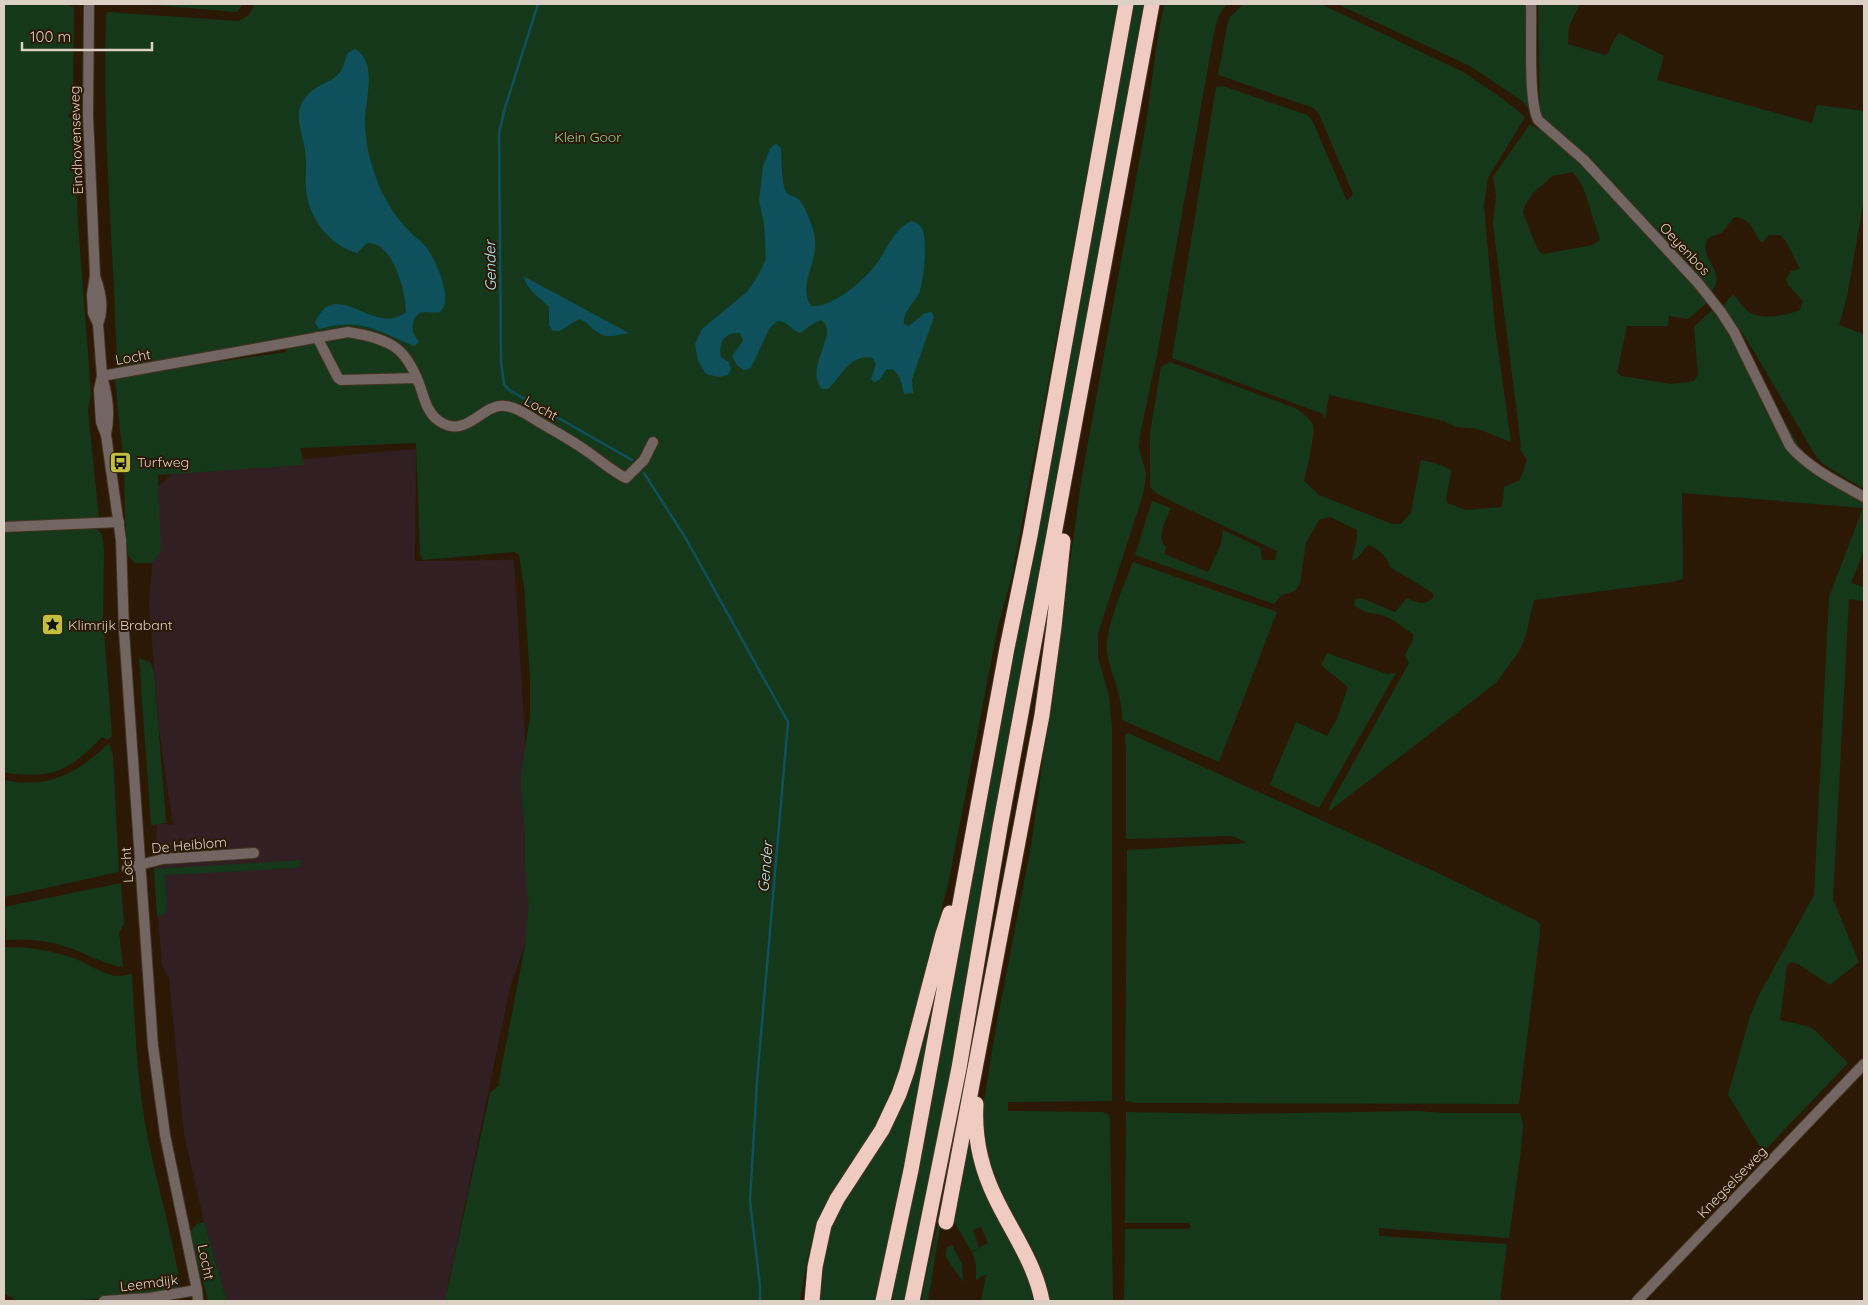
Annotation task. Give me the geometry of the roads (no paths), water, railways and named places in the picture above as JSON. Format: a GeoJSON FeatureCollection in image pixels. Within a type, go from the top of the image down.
{"type":"FeatureCollection","features":[{"type":"Feature","properties":{"kind":"highway"},"geometry":{"type":"LineString","coordinates":[[883,1301],[911,1170],[1007,648],[1030,536],[1126,4]]}},
{"type":"Feature","properties":{"kind":"highway"},"geometry":{"type":"LineString","coordinates":[[912,1301],[959,1068],[1002,818],[1152,4]]}},
{"type":"Feature","properties":{"kind":"highway"},"geometry":{"type":"LineString","coordinates":[[946,1222],[1042,715],[1062,554],[1065,482]]}},
{"type":"Feature","properties":{"kind":"highway"},"geometry":{"type":"LineString","coordinates":[[812,1301],[815,1268],[824,1225],[837,1199],[882,1130],[899,1094],[944,934],[968,862]]}},
{"type":"Feature","properties":{"kind":"highway"},"geometry":{"type":"LineString","coordinates":[[981,1040],[976,1108],[977,1135],[983,1164],[995,1196],[1037,1281],[1042,1301]]}},
{"type":"Feature","properties":{"kind":"street","name":"Eindhovenseweg"},"geometry":{"type":"LineString","coordinates":[[90,4],[89,126],[95,275],[102,314],[98,324],[102,376]]}},
{"type":"Feature","properties":{"kind":"street","name":"Oeyenbos"},"geometry":{"type":"LineString","coordinates":[[1531,4],[1533,86],[1535,114],[1538,120],[1584,160],[1698,283],[1721,312],[1734,332],[1790,446],[1799,456],[1815,468],[1864,497]]}},
{"type":"Feature","properties":{"kind":"street","name":"Locht"},"geometry":{"type":"LineString","coordinates":[[198,1301],[165,1134],[157,1082],[124,631],[119,522],[106,435],[109,421],[106,390],[102,376],[348,332],[370,335],[384,340],[402,353],[418,378],[427,407],[438,420],[449,426],[466,424],[495,406],[506,406],[520,411],[567,439],[626,478],[644,460],[653,442]]}},
{"type":"Feature","properties":{"kind":"street"},"geometry":{"type":"LineString","coordinates":[[317,337],[340,380],[418,378]]}},
{"type":"Feature","properties":{"kind":"street"},"geometry":{"type":"LineString","coordinates":[[4,526],[119,522]]}},
{"type":"Feature","properties":{"kind":"street","name":"De Heiblom"},"geometry":{"type":"LineString","coordinates":[[127,868],[163,859],[254,853]]}},
{"type":"Feature","properties":{"kind":"street","name":"Knegselseweg"},"geometry":{"type":"LineString","coordinates":[[1637,1301],[1864,1064]]}},
{"type":"Feature","properties":{"kind":"street","name":"Locht"},"geometry":{"type":"LineString","coordinates":[[197,1290],[203,1301]]}},
{"type":"Feature","properties":{"kind":"street","name":"Leemdijk"},"geometry":{"type":"LineString","coordinates":[[104,1301],[149,1298],[197,1290]]}},
{"type":"Feature","properties":{"kind":"water"},"geometry":{"type":"Polygon","coordinates":[[[355,49],[363,55],[369,74],[365,118],[366,135],[370,157],[379,186],[397,217],[433,257],[440,272],[444,288],[445,303],[440,312],[424,312],[418,314],[414,319],[413,332],[419,342],[414,346],[369,327],[347,324],[319,329],[315,323],[323,310],[333,304],[344,305],[381,318],[394,318],[406,312],[401,281],[391,259],[384,250],[376,245],[367,243],[357,253],[338,244],[329,237],[315,219],[307,199],[306,155],[299,121],[299,110],[310,93],[331,80],[341,71],[348,53],[355,49]]]}},
{"type":"Feature","properties":{"kind":"water"},"geometry":{"type":"Polygon","coordinates":[[[776,143],[781,148],[785,189],[788,194],[797,198],[803,205],[815,236],[814,257],[806,290],[811,306],[829,303],[848,292],[878,262],[892,238],[906,224],[912,221],[919,224],[922,229],[925,253],[924,271],[919,293],[905,316],[904,324],[909,326],[925,313],[932,312],[934,317],[912,379],[913,393],[904,394],[900,378],[894,370],[887,369],[879,380],[874,382],[871,379],[876,365],[873,358],[865,357],[852,362],[828,389],[822,389],[817,380],[817,370],[827,333],[826,326],[821,320],[800,333],[784,322],[777,321],[769,329],[751,368],[744,370],[737,365],[732,356],[743,341],[740,333],[726,336],[721,343],[721,357],[729,362],[731,369],[728,375],[719,377],[706,374],[698,361],[695,344],[702,329],[748,291],[766,259],[764,223],[759,201],[763,166],[770,149],[776,143]]]}},
{"type":"Feature","properties":{"kind":"water"},"geometry":{"type":"Polygon","coordinates":[[[523,276],[629,333],[605,336],[579,319],[560,331],[553,331],[549,325],[549,307],[532,291],[523,276]]]}},
{"type":"Feature","properties":{"kind":"waterway","name":"Gender"},"geometry":{"type":"LineString","coordinates":[[538,4],[504,111],[499,134],[501,362],[504,384],[509,390],[632,460]]}},
{"type":"Feature","properties":{"kind":"waterway","name":"Gender"},"geometry":{"type":"LineString","coordinates":[[644,473],[685,537],[788,722],[757,1081],[750,1201],[760,1301]]}},
{"type":"Feature","properties":{"kind":"place","name":"Turfweg"},"geometry":{"type":"Point","coordinates":[121,462]}},
{"type":"Feature","properties":{"kind":"place","name":"Klimrijk Brabant"},"geometry":{"type":"Point","coordinates":[52,625]}},
{"type":"Feature","properties":{"kind":"park label","name":"Klein Goor"},"geometry":{"type":"Point","coordinates":[588,137]}}]}
